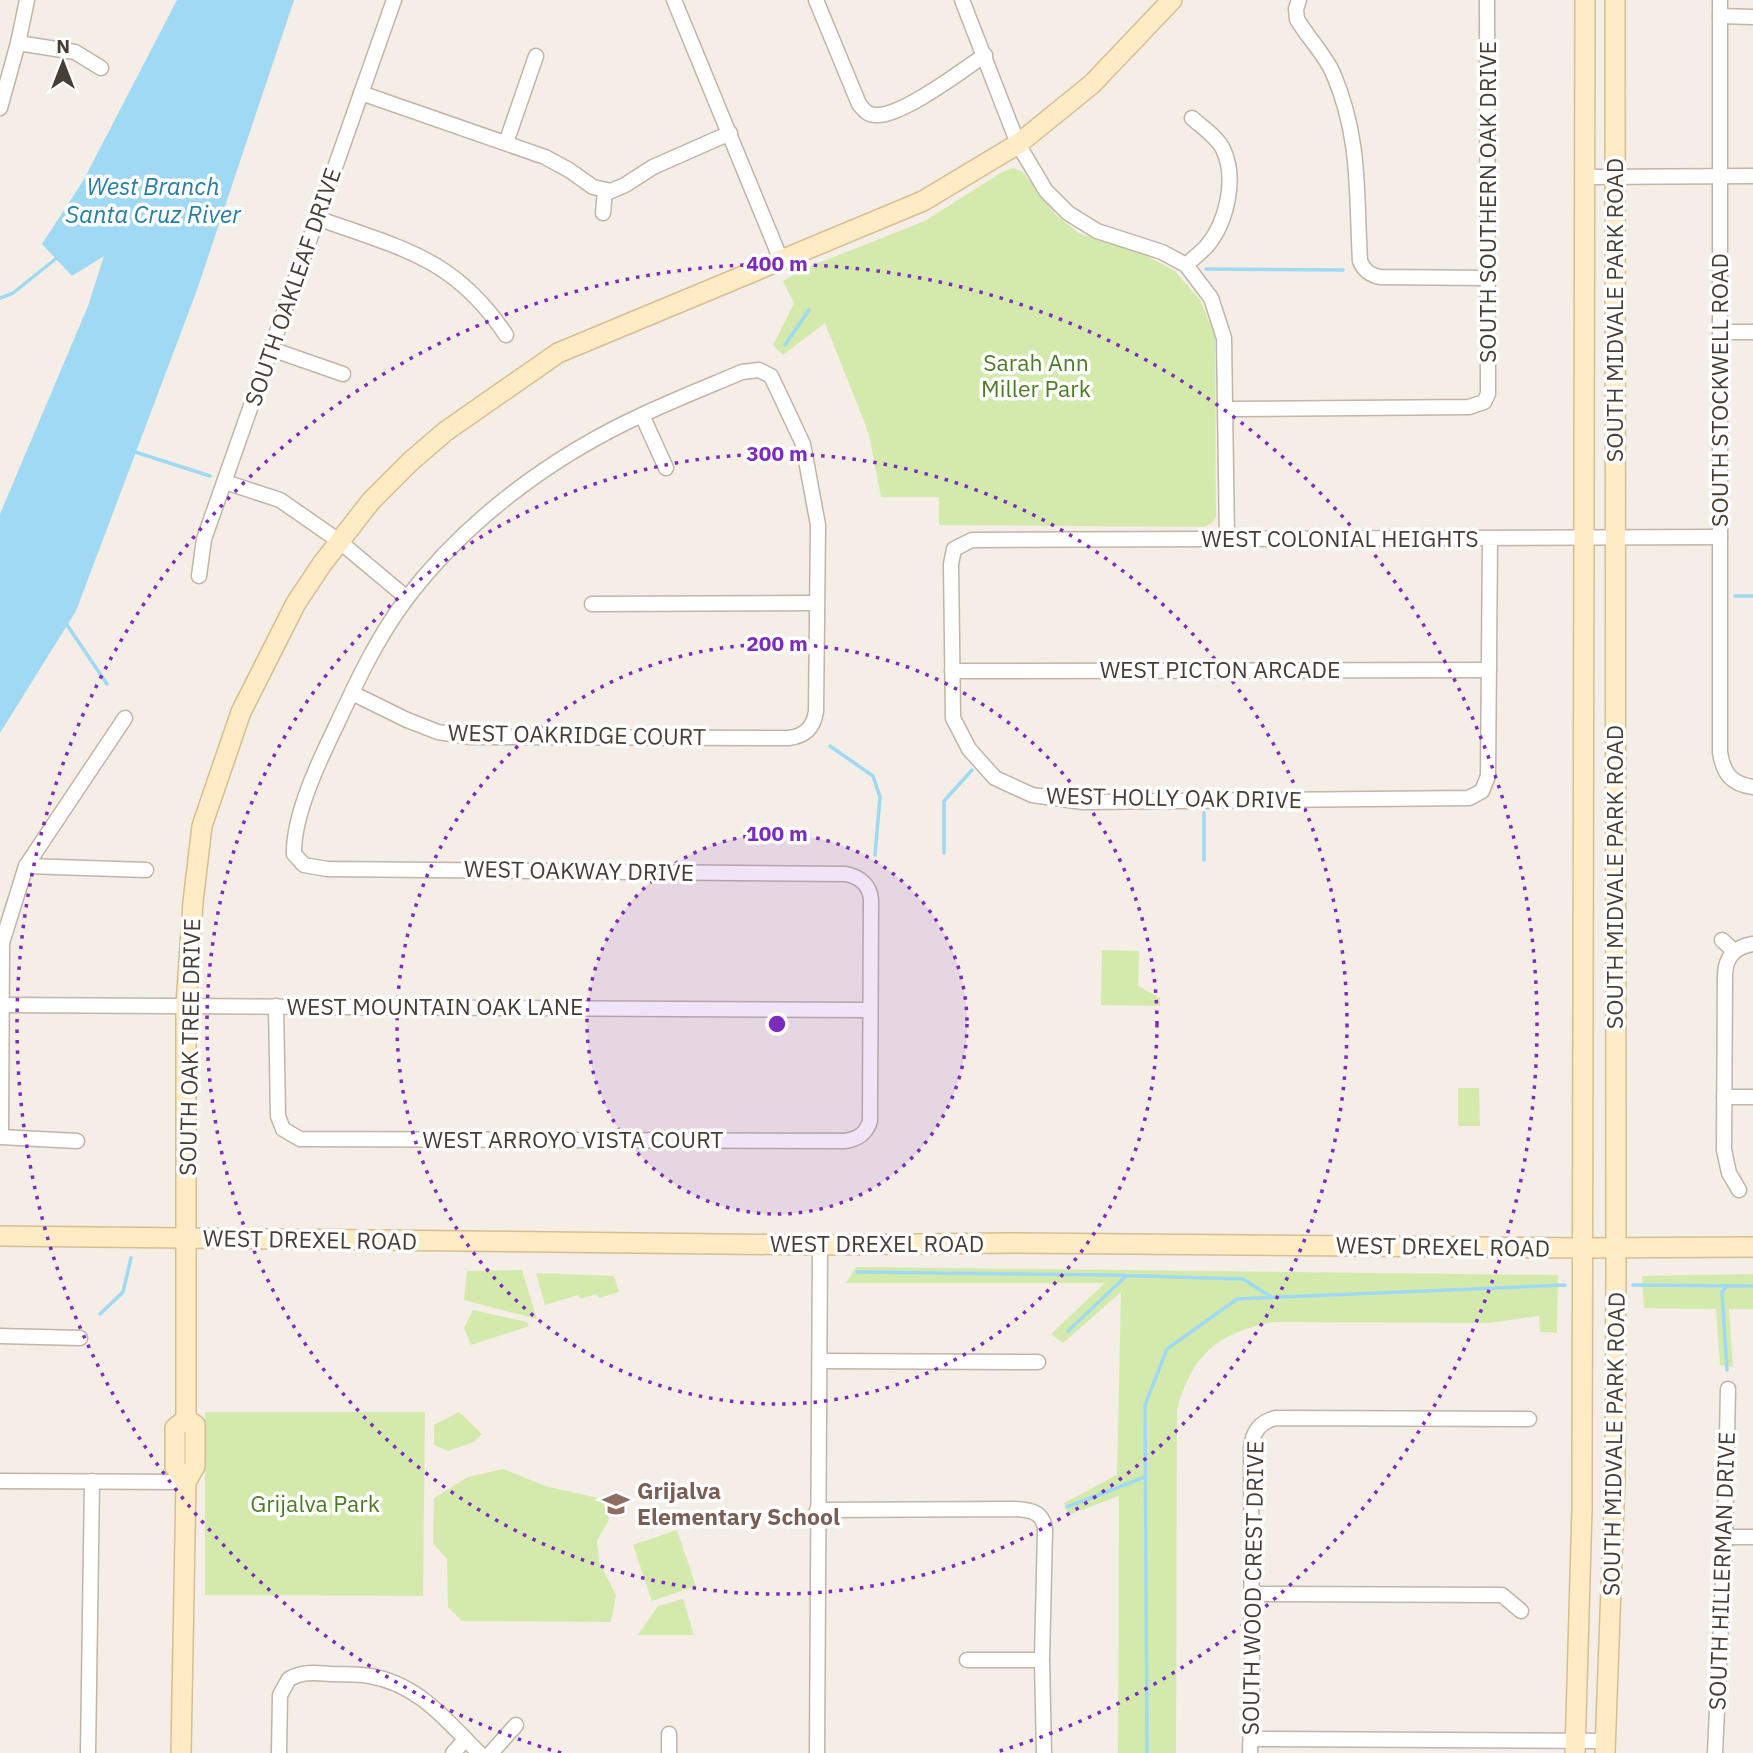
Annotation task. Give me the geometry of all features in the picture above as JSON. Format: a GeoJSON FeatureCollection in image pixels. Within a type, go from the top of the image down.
{"type":"FeatureCollection","features":[{"type":"Feature","properties":{"kind":"street"},"geometry":{"type":"LineString","coordinates":[[0,108],[27,0]]}},
{"type":"Feature","properties":{"kind":"street","name":"SOUTH OAKLEAF DRIVE"},"geometry":{"type":"LineString","coordinates":[[200,576],[204,539],[394,0]]}},
{"type":"Feature","properties":{"kind":"street"},"geometry":{"type":"LineString","coordinates":[[674,0],[781,260]]}},
{"type":"Feature","properties":{"kind":"street"},"geometry":{"type":"LineString","coordinates":[[816,0],[859,104],[872,119],[891,113],[936,89],[985,55]]}},
{"type":"Feature","properties":{"kind":"street"},"geometry":{"type":"LineString","coordinates":[[962,0],[1018,144],[1046,191],[1068,212],[1097,231],[1162,252],[1186,265],[1211,298],[1224,338],[1227,540]]}},
{"type":"Feature","properties":{"kind":"street","name":"SOUTH OAK TREE DRIVE"},"geometry":{"type":"LineString","coordinates":[[181,1753],[186,1482],[174,1467],[175,1428],[186,1419],[186,1005],[193,902],[202,826],[241,712],[296,603],[339,541],[383,489],[438,438],[558,352],[923,201],[1018,144],[1092,84],[1172,0]]}},
{"type":"Feature","properties":{"kind":"street","name":"SOUTH SOUTHERN OAK DRIVE"},"geometry":{"type":"LineString","coordinates":[[1227,410],[1487,405],[1487,0]]}},
{"type":"Feature","properties":{"kind":"street","name":"SOUTH MIDVALE PARK ROAD"},"geometry":{"type":"LineString","coordinates":[[1576,1747],[1582,1509],[1585,0]]}},
{"type":"Feature","properties":{"kind":"street","name":"SOUTH MIDVALE PARK ROAD"},"geometry":{"type":"LineString","coordinates":[[1606,1747],[1615,1477],[1615,0]]}},
{"type":"Feature","properties":{"kind":"street","name":"SOUTH STOCKWELL ROAD"},"geometry":{"type":"LineString","coordinates":[[1720,0],[1720,752],[1725,783],[1753,787]]}},
{"type":"Feature","properties":{"kind":"street"},"geometry":{"type":"LineString","coordinates":[[1293,6],[1297,19],[1332,71],[1352,131],[1359,192],[1360,261],[1363,276],[1487,278]]}},
{"type":"Feature","properties":{"kind":"street"},"geometry":{"type":"LineString","coordinates":[[1720,16],[1753,17]]}},
{"type":"Feature","properties":{"kind":"street"},"geometry":{"type":"LineString","coordinates":[[18,43],[75,52],[101,68]]}},
{"type":"Feature","properties":{"kind":"street"},"geometry":{"type":"LineString","coordinates":[[506,143],[536,56]]}},
{"type":"Feature","properties":{"kind":"street"},"geometry":{"type":"LineString","coordinates":[[361,93],[545,157],[593,187],[605,191],[618,189],[653,167],[730,133]]}},
{"type":"Feature","properties":{"kind":"street"},"geometry":{"type":"LineString","coordinates":[[1186,265],[1208,245],[1221,221],[1229,191],[1229,164],[1222,146],[1192,118]]}},
{"type":"Feature","properties":{"kind":"street"},"geometry":{"type":"LineString","coordinates":[[1585,177],[1753,176]]}},
{"type":"Feature","properties":{"kind":"street"},"geometry":{"type":"LineString","coordinates":[[603,213],[605,191]]}},
{"type":"Feature","properties":{"kind":"street"},"geometry":{"type":"LineString","coordinates":[[317,218],[407,250],[446,270],[491,312],[506,335]]}},
{"type":"Feature","properties":{"kind":"street"},"geometry":{"type":"LineString","coordinates":[[1720,332],[1753,332]]}},
{"type":"Feature","properties":{"kind":"street"},"geometry":{"type":"LineString","coordinates":[[271,349],[343,374]]}},
{"type":"Feature","properties":{"kind":"street"},"geometry":{"type":"LineString","coordinates":[[352,693],[384,633],[407,598],[487,514],[553,464],[642,415],[742,372],[765,367],[775,382],[803,444],[817,525],[815,603],[592,604]]}},
{"type":"Feature","properties":{"kind":"street"},"geometry":{"type":"LineString","coordinates":[[642,415],[666,468]]}},
{"type":"Feature","properties":{"kind":"street"},"geometry":{"type":"LineString","coordinates":[[225,482],[280,500],[339,541],[407,598]]}},
{"type":"Feature","properties":{"kind":"street","name":"WEST COLONIAL HEIGHTS"},"geometry":{"type":"LineString","coordinates":[[956,543],[978,540],[1720,537]]}},
{"type":"Feature","properties":{"kind":"street"},"geometry":{"type":"LineString","coordinates":[[1489,670],[1490,538]]}},
{"type":"Feature","properties":{"kind":"street","name":"WEST HOLLY OAK DRIVE"},"geometry":{"type":"LineString","coordinates":[[956,543],[951,564],[953,718],[968,749],[995,778],[1032,795],[1083,802],[1451,800],[1484,794],[1488,776],[1489,670]]}},
{"type":"Feature","properties":{"kind":"street","name":"WEST OAKRIDGE COURT"},"geometry":{"type":"LineString","coordinates":[[352,693],[438,732],[471,737],[789,738],[815,733],[815,603]]}},
{"type":"Feature","properties":{"kind":"street","name":"WEST PICTON ARCADE"},"geometry":{"type":"LineString","coordinates":[[952,671],[1489,670]]}},
{"type":"Feature","properties":{"kind":"street","name":"WEST OAKWAY DRIVE"},"geometry":{"type":"LineString","coordinates":[[352,693],[318,762],[297,828],[294,843],[295,862],[327,869],[846,874],[863,877],[871,895],[870,1010]]}},
{"type":"Feature","properties":{"kind":"street"},"geometry":{"type":"LineString","coordinates":[[77,1141],[0,1136],[2,943],[26,866],[125,719]]}},
{"type":"Feature","properties":{"kind":"street"},"geometry":{"type":"LineString","coordinates":[[26,866],[146,870]]}},
{"type":"Feature","properties":{"kind":"street"},"geometry":{"type":"LineString","coordinates":[[1722,940],[1734,951]]}},
{"type":"Feature","properties":{"kind":"street"},"geometry":{"type":"LineString","coordinates":[[1739,1190],[1726,1162],[1726,966],[1734,951],[1753,944]]}},
{"type":"Feature","properties":{"kind":"street","name":"WEST MOUNTAIN OAK LANE"},"geometry":{"type":"LineString","coordinates":[[1,1005],[870,1010]]}},
{"type":"Feature","properties":{"kind":"street","name":"WEST ARROYO VISTA COURT"},"geometry":{"type":"LineString","coordinates":[[275,1006],[279,1134],[300,1139],[845,1141],[867,1137],[870,1121],[870,1010]]}},
{"type":"Feature","properties":{"kind":"street"},"geometry":{"type":"LineString","coordinates":[[1724,1097],[1753,1097]]}},
{"type":"Feature","properties":{"kind":"street","name":"WEST DREXEL ROAD"},"geometry":{"type":"LineString","coordinates":[[0,1236],[820,1245],[1023,1243],[1753,1247]]}},
{"type":"Feature","properties":{"kind":"street"},"geometry":{"type":"LineString","coordinates":[[817,1753],[820,1245]]}},
{"type":"Feature","properties":{"kind":"street"},"geometry":{"type":"LineString","coordinates":[[0,1336],[80,1338]]}},
{"type":"Feature","properties":{"kind":"street"},"geometry":{"type":"LineString","coordinates":[[820,1362],[1038,1362]]}},
{"type":"Feature","properties":{"kind":"street","name":"SOUTH HILLERMAN DRIVE"},"geometry":{"type":"LineString","coordinates":[[1715,1753],[1725,1537],[1728,1389]]}},
{"type":"Feature","properties":{"kind":"street","name":"SOUTH WOOD CREST DRIVE"},"geometry":{"type":"LineString","coordinates":[[1250,1746],[1251,1448],[1258,1421],[1282,1417],[1529,1419]]}},
{"type":"Feature","properties":{"kind":"street"},"geometry":{"type":"LineString","coordinates":[[0,1481],[186,1482]]}},
{"type":"Feature","properties":{"kind":"street"},"geometry":{"type":"LineString","coordinates":[[88,1753],[92,1481]]}},
{"type":"Feature","properties":{"kind":"street"},"geometry":{"type":"LineString","coordinates":[[817,1510],[1016,1508],[1043,1512],[1044,1753]]}},
{"type":"Feature","properties":{"kind":"street"},"geometry":{"type":"LineString","coordinates":[[1725,1537],[1753,1537]]}},
{"type":"Feature","properties":{"kind":"street"},"geometry":{"type":"LineString","coordinates":[[1252,1594],[1502,1595],[1521,1611]]}},
{"type":"Feature","properties":{"kind":"street"},"geometry":{"type":"LineString","coordinates":[[967,1660],[1042,1660]]}},
{"type":"Feature","properties":{"kind":"street"},"geometry":{"type":"LineString","coordinates":[[279,1753],[280,1695],[286,1677],[300,1673],[370,1676],[397,1684],[435,1707],[479,1753]]}},
{"type":"Feature","properties":{"kind":"street"},"geometry":{"type":"LineString","coordinates":[[491,1753],[516,1725]]}},
{"type":"Feature","properties":{"kind":"street"},"geometry":{"type":"LineString","coordinates":[[669,1734],[669,1753]]}},
{"type":"Feature","properties":{"kind":"street"},"geometry":{"type":"LineString","coordinates":[[453,1753],[466,1740]]}},
{"type":"Feature","properties":{"kind":"street"},"geometry":{"type":"LineString","coordinates":[[1250,1746],[1606,1747]]}},
{"type":"Feature","properties":{"kind":"green space","name":"Sarah Ann Miller Park"},"geometry":{"type":"Polygon","coordinates":[[[1013,168],[1023,172],[1056,215],[1080,234],[1141,253],[1175,271],[1200,300],[1215,336],[1216,517],[1212,523],[1204,527],[939,525],[939,497],[881,497],[870,439],[825,323],[783,355],[773,345],[794,303],[783,281],[803,269],[925,221],[1002,172],[1013,168]]]}},
{"type":"Feature","properties":{"kind":"green space"},"geometry":{"type":"Polygon","coordinates":[[[1102,950],[1139,951],[1138,986],[1160,998],[1160,1006],[1101,1005],[1102,950]]]}},
{"type":"Feature","properties":{"kind":"green space"},"geometry":{"type":"Polygon","coordinates":[[[1458,1088],[1479,1088],[1480,1126],[1458,1126],[1458,1088]]]}},
{"type":"Feature","properties":{"kind":"green space"},"geometry":{"type":"Polygon","coordinates":[[[856,1267],[1558,1275],[1557,1333],[1540,1332],[1539,1316],[1488,1323],[1272,1322],[1236,1333],[1210,1350],[1190,1375],[1177,1410],[1176,1753],[1118,1753],[1119,1496],[1068,1515],[1064,1503],[1117,1475],[1121,1292],[1063,1343],[1051,1334],[1105,1283],[846,1283],[856,1267]]]}},
{"type":"Feature","properties":{"kind":"green space"},"geometry":{"type":"Polygon","coordinates":[[[522,1270],[537,1319],[464,1300],[467,1271],[522,1270]]]}},
{"type":"Feature","properties":{"kind":"green space"},"geometry":{"type":"Polygon","coordinates":[[[536,1273],[614,1276],[619,1292],[599,1298],[597,1294],[580,1299],[578,1295],[545,1305],[536,1273]]]}},
{"type":"Feature","properties":{"kind":"green space"},"geometry":{"type":"Polygon","coordinates":[[[1753,1274],[1753,1309],[1729,1309],[1733,1367],[1720,1365],[1716,1309],[1644,1308],[1642,1276],[1753,1274]]]}},
{"type":"Feature","properties":{"kind":"green space"},"geometry":{"type":"Polygon","coordinates":[[[473,1310],[527,1322],[529,1326],[471,1345],[464,1328],[473,1310]]]}},
{"type":"Feature","properties":{"kind":"green space","name":"Grijalva Park"},"geometry":{"type":"Polygon","coordinates":[[[205,1412],[425,1412],[423,1596],[205,1595],[205,1412]]]}},
{"type":"Feature","properties":{"kind":"green space"},"geometry":{"type":"Polygon","coordinates":[[[459,1412],[482,1434],[474,1442],[448,1451],[434,1445],[434,1425],[459,1412]]]}},
{"type":"Feature","properties":{"kind":"green space"},"geometry":{"type":"Polygon","coordinates":[[[503,1469],[545,1486],[602,1499],[609,1520],[597,1540],[599,1562],[616,1595],[611,1622],[462,1621],[448,1607],[447,1559],[433,1543],[434,1498],[468,1477],[503,1469]]]}},
{"type":"Feature","properties":{"kind":"green space"},"geometry":{"type":"Polygon","coordinates":[[[677,1530],[696,1586],[652,1601],[633,1545],[677,1530]]]}},
{"type":"Feature","properties":{"kind":"green space"},"geometry":{"type":"Polygon","coordinates":[[[683,1599],[694,1635],[638,1635],[658,1606],[683,1599]]]}},
{"type":"Feature","properties":{"kind":"water","name":"West Branch Santa Cruz River"},"geometry":{"type":"Polygon","coordinates":[[[177,0],[294,0],[197,290],[76,611],[0,733],[0,514],[88,306],[104,256],[72,276],[42,244],[83,181],[177,0]]]}},
{"type":"Feature","properties":{"kind":"waterway"},"geometry":{"type":"LineString","coordinates":[[0,298],[13,293],[58,257]]}},
{"type":"Feature","properties":{"kind":"waterway"},"geometry":{"type":"LineString","coordinates":[[1206,269],[1343,270]]}},
{"type":"Feature","properties":{"kind":"waterway"},"geometry":{"type":"LineString","coordinates":[[785,345],[809,310]]}},
{"type":"Feature","properties":{"kind":"waterway"},"geometry":{"type":"LineString","coordinates":[[132,451],[210,476]]}},
{"type":"Feature","properties":{"kind":"waterway"},"geometry":{"type":"LineString","coordinates":[[1735,596],[1753,596]]}},
{"type":"Feature","properties":{"kind":"waterway"},"geometry":{"type":"LineString","coordinates":[[65,622],[107,684]]}},
{"type":"Feature","properties":{"kind":"waterway"},"geometry":{"type":"LineString","coordinates":[[830,746],[873,776],[880,797],[875,855]]}},
{"type":"Feature","properties":{"kind":"waterway"},"geometry":{"type":"LineString","coordinates":[[944,853],[944,801],[972,770]]}},
{"type":"Feature","properties":{"kind":"waterway"},"geometry":{"type":"LineString","coordinates":[[1204,813],[1204,860]]}},
{"type":"Feature","properties":{"kind":"waterway"},"geometry":{"type":"LineString","coordinates":[[100,1314],[123,1292],[131,1258]]}},
{"type":"Feature","properties":{"kind":"waterway"},"geometry":{"type":"LineString","coordinates":[[857,1272],[1243,1279],[1270,1296]]}},
{"type":"Feature","properties":{"kind":"waterway"},"geometry":{"type":"LineString","coordinates":[[1068,1331],[1125,1277]]}},
{"type":"Feature","properties":{"kind":"waterway"},"geometry":{"type":"LineString","coordinates":[[1147,1753],[1145,1405],[1167,1349],[1237,1299],[1565,1285]]}},
{"type":"Feature","properties":{"kind":"waterway"},"geometry":{"type":"LineString","coordinates":[[1633,1285],[1753,1286]]}},
{"type":"Feature","properties":{"kind":"waterway"},"geometry":{"type":"LineString","coordinates":[[1726,1287],[1722,1292],[1727,1370]]}},
{"type":"Feature","properties":{"kind":"waterway"},"geometry":{"type":"LineString","coordinates":[[1067,1507],[1145,1477]]}},
{"type":"Feature","properties":{"kind":"place","name":"Grijalva Elementary School"},"geometry":{"type":"Point","coordinates":[616,1504]}}]}
